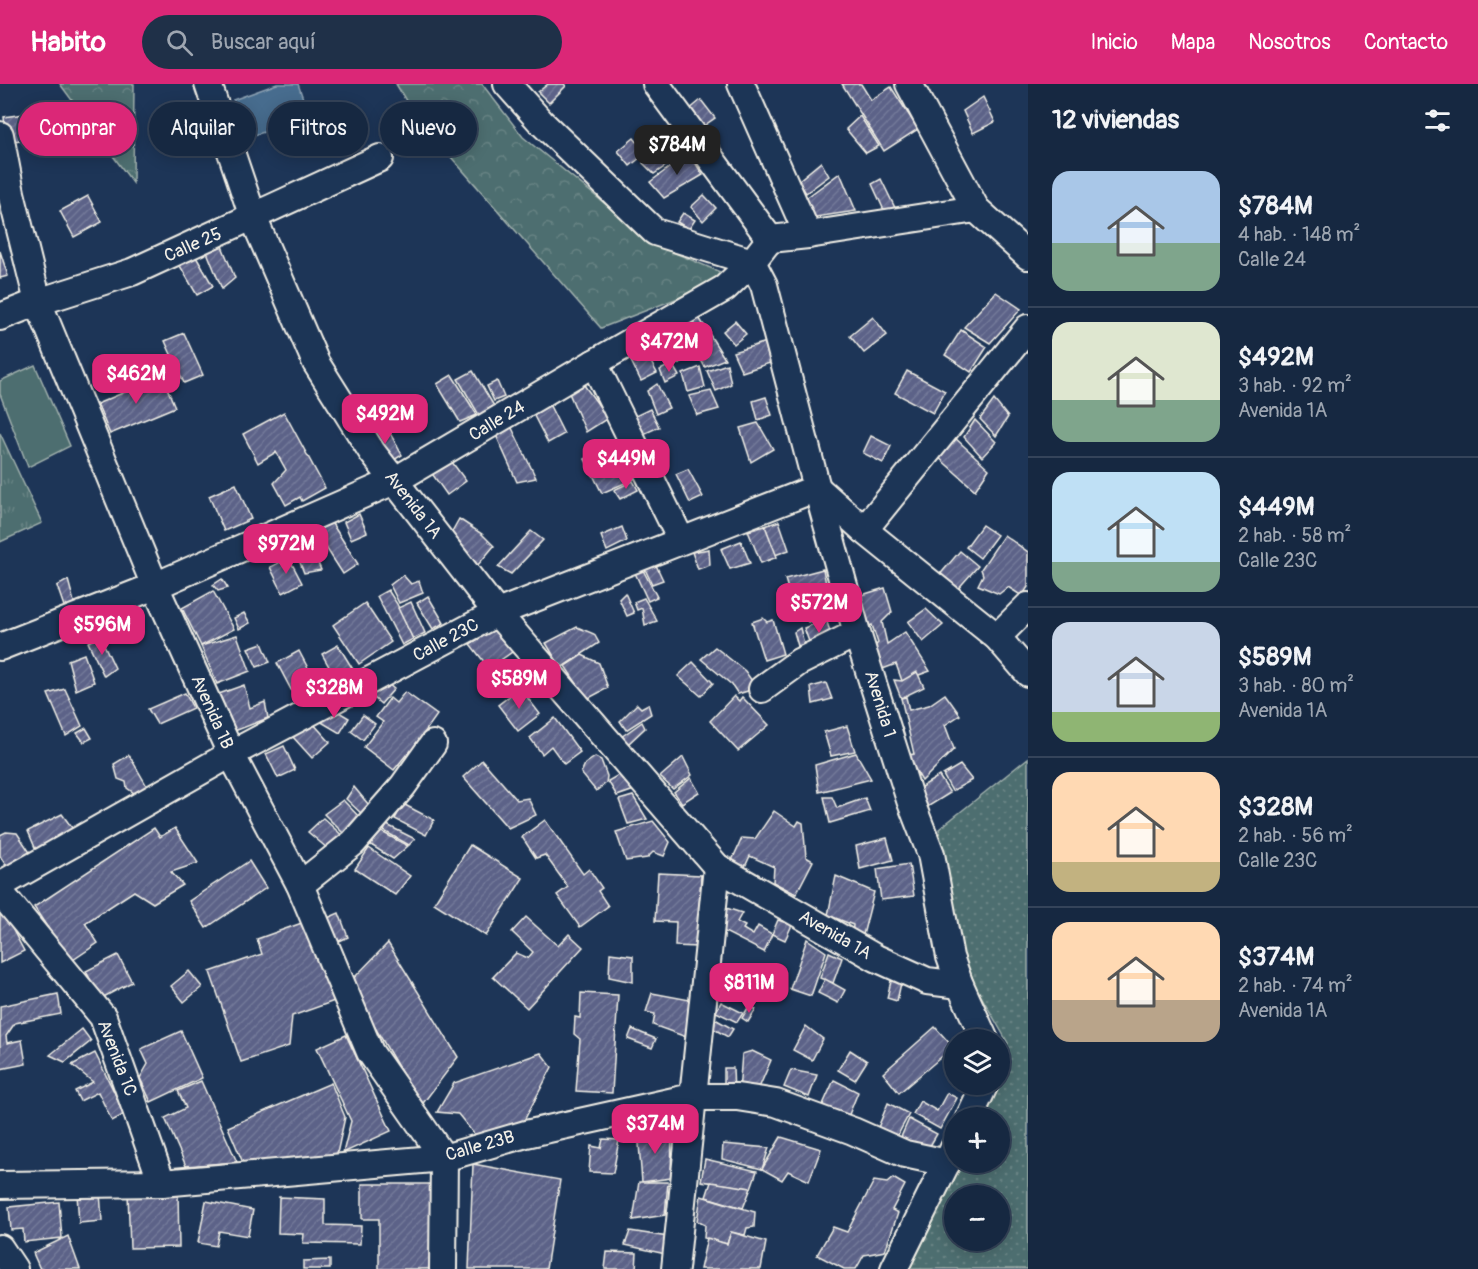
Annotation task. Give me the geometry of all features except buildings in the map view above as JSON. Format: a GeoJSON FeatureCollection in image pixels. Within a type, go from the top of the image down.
{"type":"FeatureCollection","features":[{"type":"Feature","properties":{"kind":"street","name":"Avenida 1A"},"geometry":{"type":"LineString","coordinates":[[208,84],[253,217],[316,363],[372,452],[497,613],[717,867],[876,958],[927,981],[960,986]]}},
{"type":"Feature","properties":{"kind":"street"},"geometry":{"type":"LineString","coordinates":[[507,84],[541,122],[655,231],[752,262]]}},
{"type":"Feature","properties":{"kind":"street"},"geometry":{"type":"LineString","coordinates":[[656,84],[770,239],[976,209]]}},
{"type":"Feature","properties":{"kind":"street"},"geometry":{"type":"LineString","coordinates":[[741,84],[808,235]]}},
{"type":"Feature","properties":{"kind":"street"},"geometry":{"type":"LineString","coordinates":[[909,84],[976,209],[1028,256]]}},
{"type":"Feature","properties":{"kind":"street","name":"Avenida 1B"},"geometry":{"type":"LineString","coordinates":[[0,135],[10,193],[38,302],[155,586],[231,754],[300,885],[370,1052],[444,1158]]}},
{"type":"Feature","properties":{"kind":"street","name":"Calle 25"},"geometry":{"type":"LineString","coordinates":[[0,317],[38,302],[132,272],[380,158]]}},
{"type":"Feature","properties":{"kind":"street","name":"Calle 24"},"geometry":{"type":"LineString","coordinates":[[0,647],[155,586],[394,482],[594,363],[726,288],[752,262],[770,239]]}},
{"type":"Feature","properties":{"kind":"street","name":"Avenida 1"},"geometry":{"type":"LineString","coordinates":[[752,262],[764,285],[857,633],[910,800],[931,854],[950,957],[960,986],[980,1029]]}},
{"type":"Feature","properties":{"kind":"street"},"geometry":{"type":"LineString","coordinates":[[864,530],[1028,328]]}},
{"type":"Feature","properties":{"kind":"street"},"geometry":{"type":"LineString","coordinates":[[594,363],[681,540]]}},
{"type":"Feature","properties":{"kind":"street"},"geometry":{"type":"LineString","coordinates":[[817,488],[864,530],[998,637],[1028,673]]}},
{"type":"Feature","properties":{"kind":"street","name":"Calle 23C"},"geometry":{"type":"LineString","coordinates":[[0,885],[231,754],[497,613],[817,488]]}},
{"type":"Feature","properties":{"kind":"street"},"geometry":{"type":"LineString","coordinates":[[998,637],[1028,606]]}},
{"type":"Feature","properties":{"kind":"street"},"geometry":{"type":"LineString","coordinates":[[762,688],[799,662],[857,633]]}},
{"type":"Feature","properties":{"kind":"street"},"geometry":{"type":"LineString","coordinates":[[300,885],[353,843],[403,786],[433,744]]}},
{"type":"Feature","properties":{"kind":"street"},"geometry":{"type":"LineString","coordinates":[[675,1269],[717,867]]}},
{"type":"Feature","properties":{"kind":"street","name":"Avenida 1C"},"geometry":{"type":"LineString","coordinates":[[0,892],[103,1017],[162,1183]]}},
{"type":"Feature","properties":{"kind":"street","name":"Calle 23B"},"geometry":{"type":"LineString","coordinates":[[0,1185],[162,1183],[444,1158],[526,1134],[692,1097],[737,1097],[776,1103],[853,1131],[905,1154],[944,1155]]}},
{"type":"Feature","properties":{"kind":"street"},"geometry":{"type":"LineString","coordinates":[[443,1269],[444,1158]]}},
{"type":"Feature","properties":{"kind":"street"},"geometry":{"type":"LineString","coordinates":[[894,1269],[944,1167]]}},
{"type":"Feature","properties":{"kind":"street"},"geometry":{"type":"LineString","coordinates":[[0,1248],[14,1269]]}},
{"type":"Feature","properties":{"kind":"green space"},"geometry":{"type":"Polygon","coordinates":[[[60,84],[134,84],[134,102],[73,102],[60,84]]]}},
{"type":"Feature","properties":{"kind":"green space"},"geometry":{"type":"Polygon","coordinates":[[[396,84],[482,84],[523,137],[656,245],[732,277],[601,328],[450,156],[477,156],[477,102],[407,102],[396,84]]]}},
{"type":"Feature","properties":{"kind":"green space"},"geometry":{"type":"Polygon","coordinates":[[[113,156],[133,156],[133,183],[113,156]]]}},
{"type":"Feature","properties":{"kind":"green space"},"geometry":{"type":"Polygon","coordinates":[[[35,365],[70,446],[28,467],[0,394],[0,381],[35,365]]]}},
{"type":"Feature","properties":{"kind":"green space"},"geometry":{"type":"Polygon","coordinates":[[[0,433],[42,523],[0,542],[0,433]]]}},
{"type":"Feature","properties":{"kind":"green space"},"geometry":{"type":"Polygon","coordinates":[[[1028,758],[1028,1269],[909,1269],[938,1187],[947,1173],[1010,1173],[1010,1107],[976,1107],[983,1095],[1010,1095],[1010,1029],[1000,1029],[961,961],[939,829],[1028,758]]]}},
{"type":"Feature","properties":{"kind":"water"},"geometry":{"type":"Polygon","coordinates":[[[277,84],[298,84],[304,102],[268,102],[268,131],[256,134],[256,102],[234,102],[233,100],[277,84]]]}}]}
